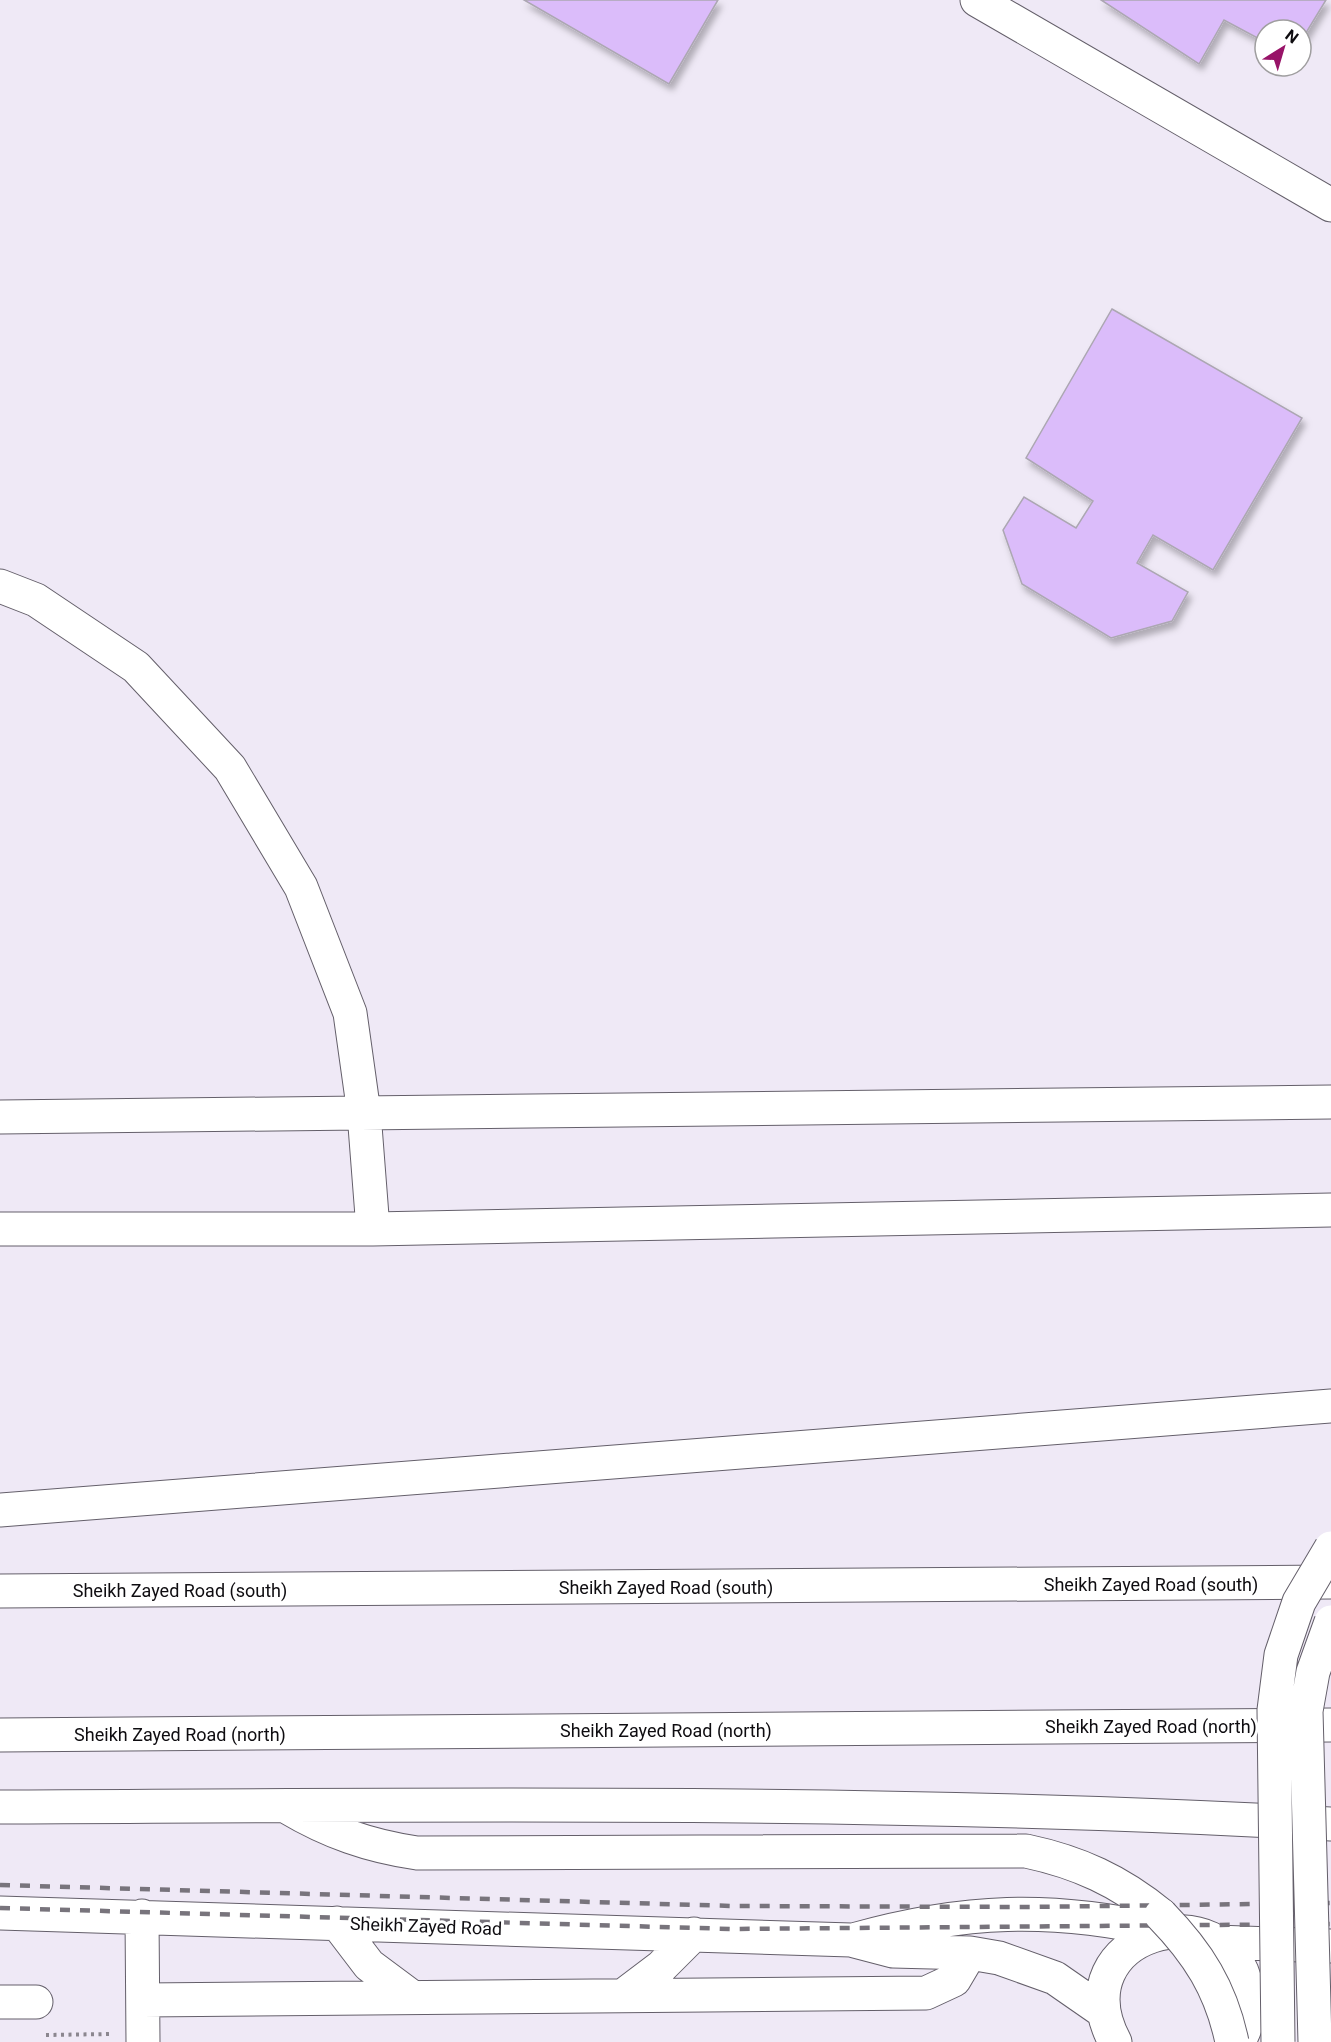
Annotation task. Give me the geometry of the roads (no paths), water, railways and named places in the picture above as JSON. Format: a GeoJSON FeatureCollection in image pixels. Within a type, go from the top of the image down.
{"type":"FeatureCollection","features":[{"type":"Feature","properties":{"kind":"main road"},"geometry":{"type":"LineString","coordinates":[[977,0],[1331,205]]}},
{"type":"Feature","properties":{"kind":"main road"},"geometry":{"type":"LineString","coordinates":[[0,586],[36,600],[136,668],[230,768],[302,887],[350,1013],[364,1113],[373,1229]]}},
{"type":"Feature","properties":{"kind":"main road"},"geometry":{"type":"LineString","coordinates":[[0,1117],[1331,1102]]}},
{"type":"Feature","properties":{"kind":"main road"},"geometry":{"type":"LineString","coordinates":[[0,1229],[373,1229],[1331,1210]]}},
{"type":"Feature","properties":{"kind":"main road"},"geometry":{"type":"LineString","coordinates":[[0,1510],[1331,1406]]}},
{"type":"Feature","properties":{"kind":"main road"},"geometry":{"type":"LineString","coordinates":[[1278,2042],[1274,1710],[1281,1655],[1299,1602],[1331,1548]]}},
{"type":"Feature","properties":{"kind":"main road","name":"Sheikh Zayed Road (south)"},"geometry":{"type":"LineString","coordinates":[[0,1592],[1331,1582]]}},
{"type":"Feature","properties":{"kind":"main road"},"geometry":{"type":"LineString","coordinates":[[1315,2042],[1306,1711],[1313,1672],[1331,1622]]}},
{"type":"Feature","properties":{"kind":"main road","name":"Sheikh Zayed Road (north)"},"geometry":{"type":"LineString","coordinates":[[0,1735],[1331,1725]]}},
{"type":"Feature","properties":{"kind":"main road"},"geometry":{"type":"LineString","coordinates":[[0,1807],[539,1805],[1023,1811],[1331,1824]]}},
{"type":"Feature","properties":{"kind":"main road"},"geometry":{"type":"LineString","coordinates":[[286,1806],[316,1824],[349,1839],[382,1848],[417,1853],[1026,1851],[1056,1857],[1086,1867],[1114,1881],[1190,1945],[1219,1998],[1232,2042]]}},
{"type":"Feature","properties":{"kind":"main road","name":"Sheikh Zayed Road"},"geometry":{"type":"LineString","coordinates":[[0,1912],[851,1940],[914,1954],[970,1953],[999,1958],[1046,1974],[1081,1994],[1109,2027]]}},
{"type":"Feature","properties":{"kind":"main road","name":"Sheikh Zayed Road"},"geometry":{"type":"LineString","coordinates":[[851,1940],[945,1918],[992,1914],[1081,1916],[1162,1923],[1216,1942]]}},
{"type":"Feature","properties":{"kind":"main road"},"geometry":{"type":"LineString","coordinates":[[142,1916],[143,2042]]}},
{"type":"Feature","properties":{"kind":"main road"},"geometry":{"type":"LineString","coordinates":[[337,1923],[369,1965],[412,1997]]}},
{"type":"Feature","properties":{"kind":"main road"},"geometry":{"type":"LineString","coordinates":[[1109,2027],[1104,1994],[1108,1976],[1117,1960],[1130,1947],[1162,1923]]}},
{"type":"Feature","properties":{"kind":"main road"},"geometry":{"type":"LineString","coordinates":[[624,1995],[661,1967],[694,1935]]}},
{"type":"Feature","properties":{"kind":"main road"},"geometry":{"type":"LineString","coordinates":[[1216,1942],[1331,1946]]}},
{"type":"Feature","properties":{"kind":"main road"},"geometry":{"type":"LineString","coordinates":[[1216,1942],[1240,1968],[1249,2004],[1247,2022],[1238,2042]]}},
{"type":"Feature","properties":{"kind":"main road"},"geometry":{"type":"LineString","coordinates":[[143,2000],[926,1993],[936,1991],[954,1980],[970,1953]]}},
{"type":"Feature","properties":{"kind":"main road"},"geometry":{"type":"LineString","coordinates":[[1249,2004],[1331,1989]]}},
{"type":"Feature","properties":{"kind":"main road"},"geometry":{"type":"LineString","coordinates":[[0,2002],[36,2002]]}},
{"type":"Feature","properties":{"kind":"railway"},"geometry":{"type":"LineString","coordinates":[[0,1885],[733,1906],[1030,1907],[1331,1903]]}},
{"type":"Feature","properties":{"kind":"railway"},"geometry":{"type":"LineString","coordinates":[[0,1908],[732,1929],[1331,1924]]}}]}
